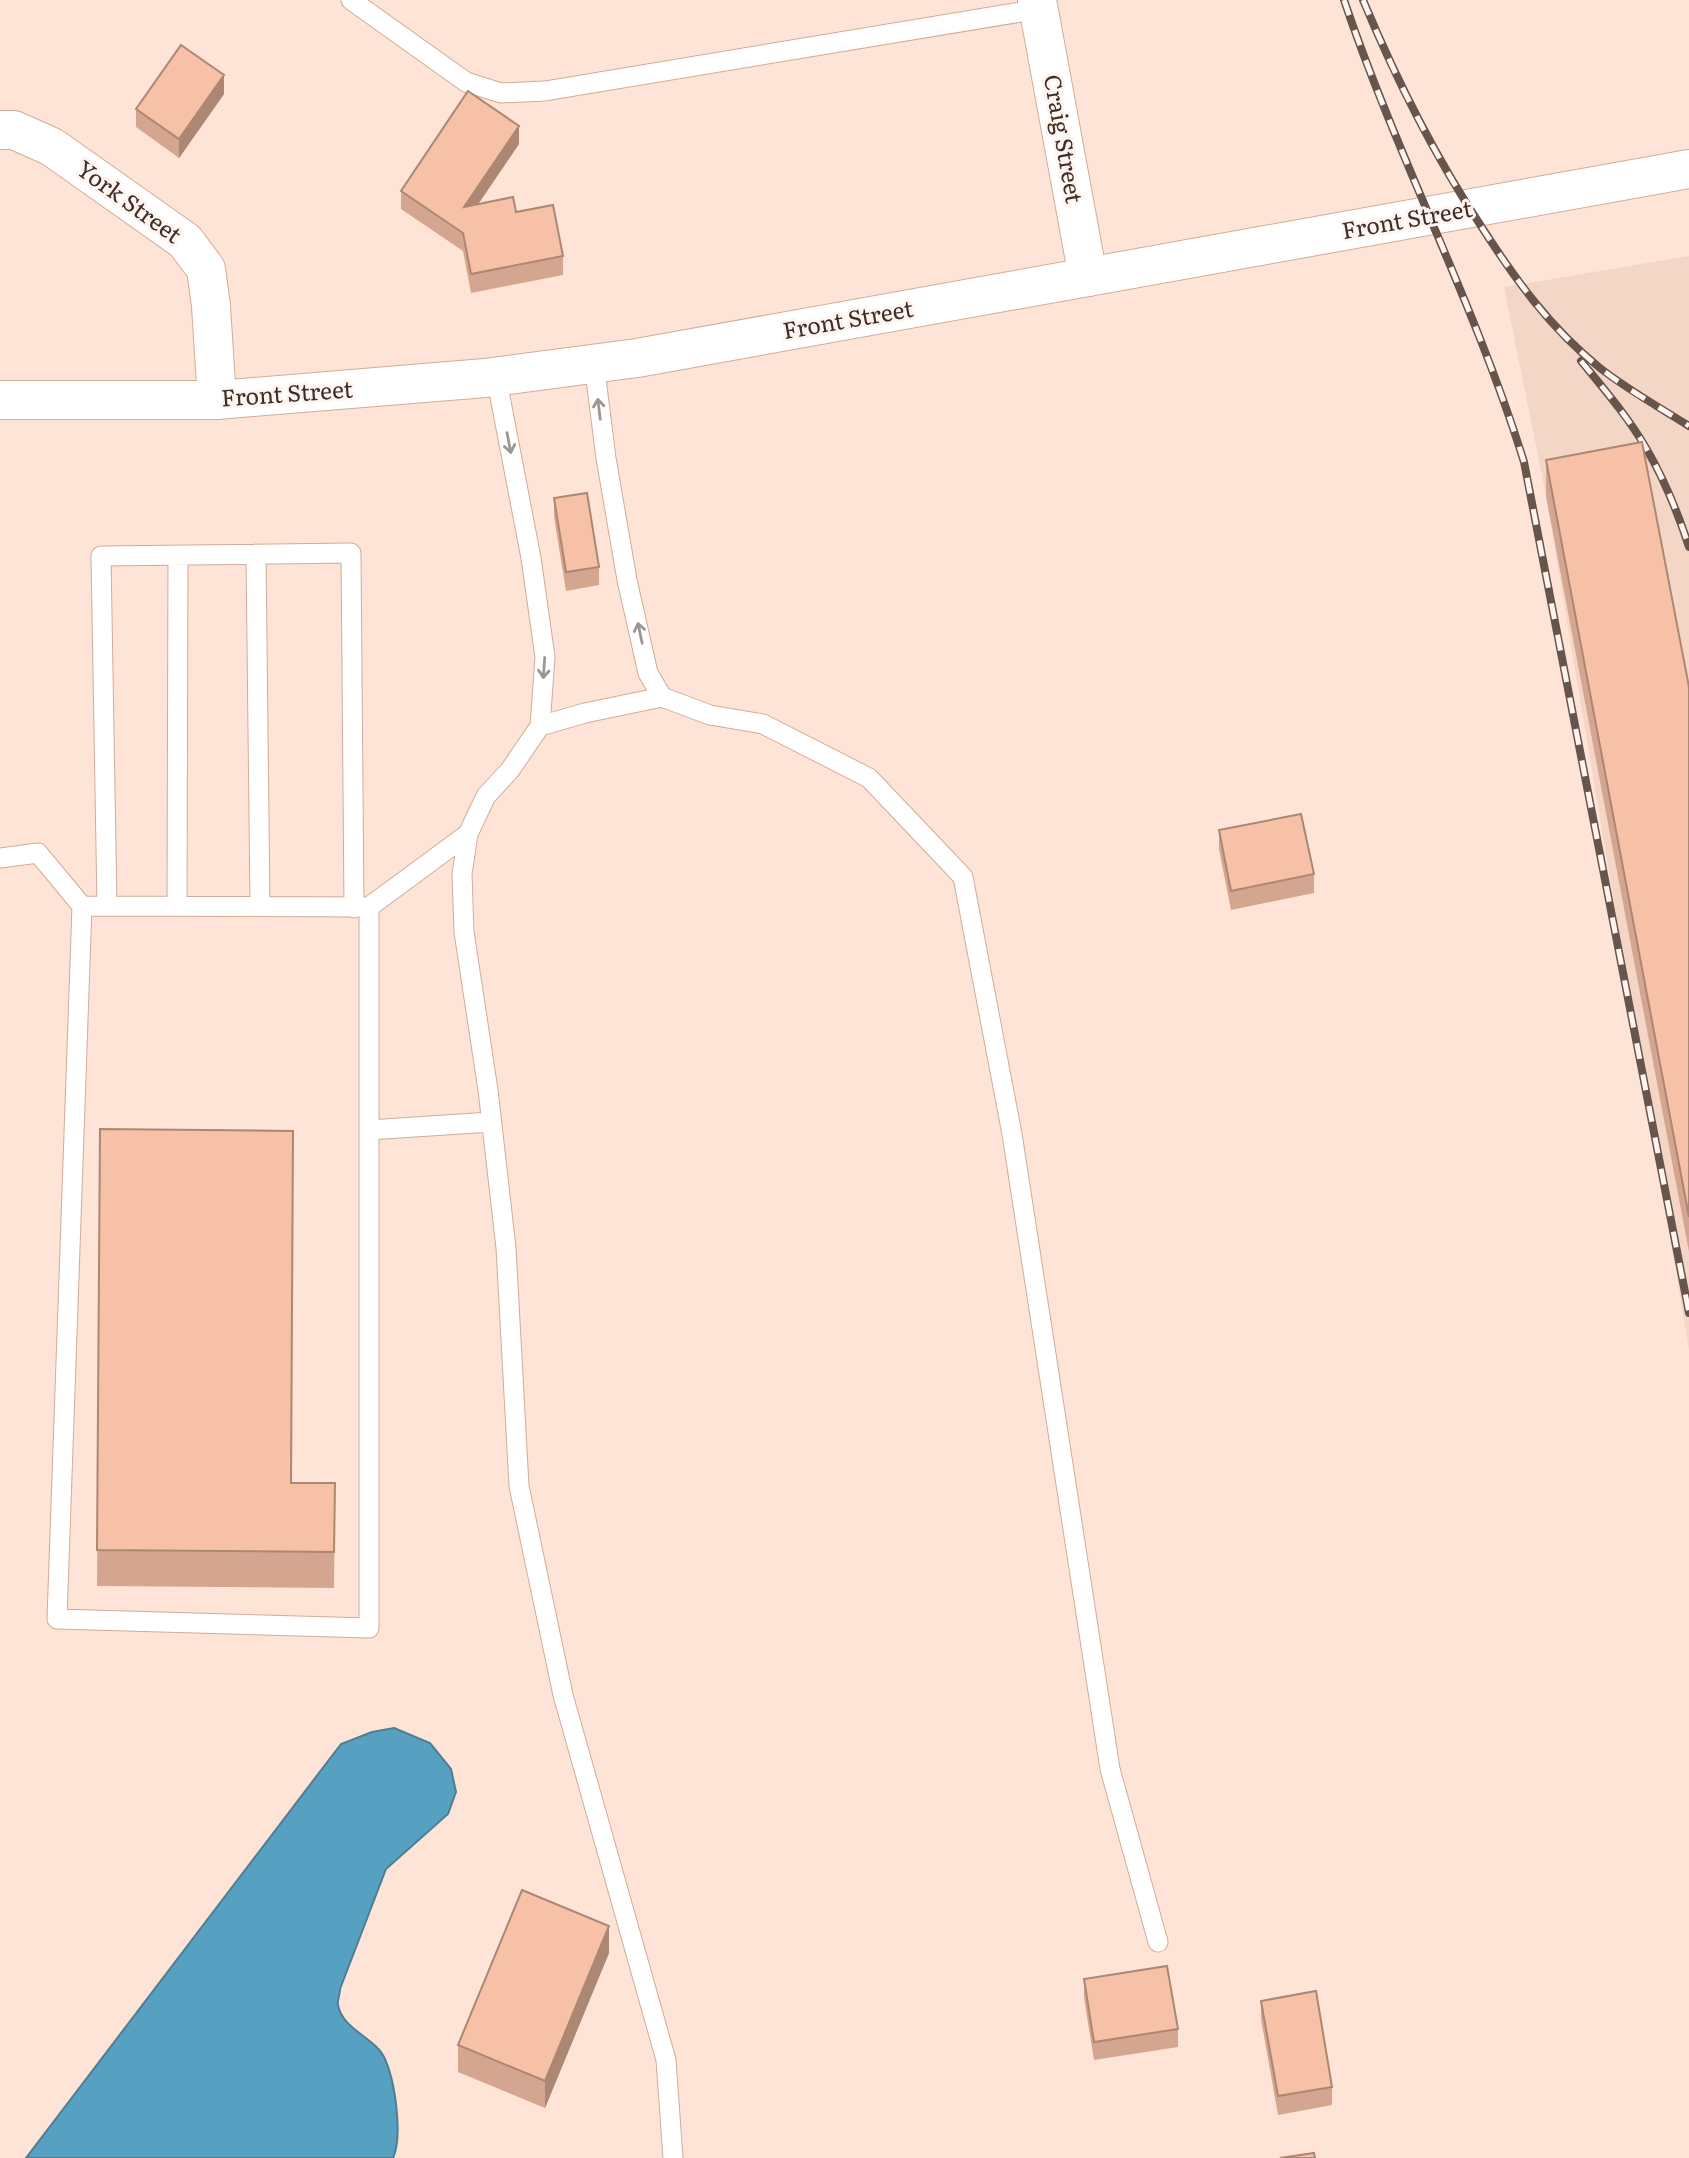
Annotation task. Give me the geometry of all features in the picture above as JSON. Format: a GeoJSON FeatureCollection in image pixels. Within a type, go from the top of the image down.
{"type":"FeatureCollection","features":[{"type":"Feature","properties":{"kind":"street","name":"Craig Street"},"geometry":{"type":"LineString","coordinates":[[1038,4],[1088,277]]}},
{"type":"Feature","properties":{"kind":"street","name":"York Street"},"geometry":{"type":"LineString","coordinates":[[0,131],[14,130],[52,147],[185,241],[206,269],[217,400]]}},
{"type":"Feature","properties":{"kind":"street","name":"Front Street"},"geometry":{"type":"LineString","coordinates":[[0,400],[217,400],[496,376],[638,358],[1689,169]]}},
{"type":"Feature","properties":{"kind":"lane"},"geometry":{"type":"LineString","coordinates":[[351,0],[467,82],[501,93],[545,91],[1038,4]]}},
{"type":"Feature","properties":{"kind":"lane"},"geometry":{"type":"LineString","coordinates":[[594,363],[606,458],[627,580],[648,673],[662,697]]}},
{"type":"Feature","properties":{"kind":"lane"},"geometry":{"type":"LineString","coordinates":[[496,376],[531,558],[545,657],[540,726],[510,770],[486,796],[468,834],[462,874],[464,932],[506,1248],[519,1486],[563,1695],[666,2060],[673,2158]]}},
{"type":"Feature","properties":{"kind":"lane"},"geometry":{"type":"LineString","coordinates":[[0,858],[38,853],[82,906],[57,1619],[369,1628],[369,1130],[351,553],[101,556],[107,906]]}},
{"type":"Feature","properties":{"kind":"lane"},"geometry":{"type":"LineString","coordinates":[[256,555],[260,906]]}},
{"type":"Feature","properties":{"kind":"lane"},"geometry":{"type":"LineString","coordinates":[[177,905],[178,556]]}},
{"type":"Feature","properties":{"kind":"lane"},"geometry":{"type":"LineString","coordinates":[[540,726],[585,713],[662,697],[710,715],[763,724],[869,778],[963,877],[1012,1134],[1110,1769],[1158,1942]]}},
{"type":"Feature","properties":{"kind":"lane"},"geometry":{"type":"LineString","coordinates":[[82,906],[361,908],[468,834]]}},
{"type":"Feature","properties":{"kind":"lane"},"geometry":{"type":"LineString","coordinates":[[369,1130],[491,1122]]}},
{"type":"Feature","properties":{"kind":"shaded area"},"geometry":{"type":"Polygon","coordinates":[[[1689,256],[1689,1350],[1546,496],[1504,287],[1689,256]]]}},
{"type":"Feature","properties":{"kind":"water"},"geometry":{"type":"Polygon","coordinates":[[[394,1728],[430,1743],[451,1769],[456,1792],[448,1814],[386,1869],[340,1989],[338,2003],[341,2013],[352,2027],[380,2050],[388,2067],[397,2122],[393,2158],[26,2158],[341,1744],[372,1732],[394,1728]]]}},
{"type":"Feature","properties":{"kind":"building"},"geometry":{"type":"Polygon","coordinates":[[[181,45],[224,75],[179,139],[136,109],[181,45]]]}},
{"type":"Feature","properties":{"kind":"building"},"geometry":{"type":"Polygon","coordinates":[[[468,91],[519,126],[464,207],[513,197],[516,212],[553,205],[563,256],[471,274],[463,233],[401,191],[468,91]]]}},
{"type":"Feature","properties":{"kind":"building"},"geometry":{"type":"Polygon","coordinates":[[[1642,442],[1689,687],[1689,1217],[1546,460],[1642,442]]]}},
{"type":"Feature","properties":{"kind":"building"},"geometry":{"type":"Polygon","coordinates":[[[587,493],[599,567],[566,572],[554,498],[587,493]]]}},
{"type":"Feature","properties":{"kind":"building"},"geometry":{"type":"Polygon","coordinates":[[[1301,814],[1314,874],[1231,891],[1219,830],[1301,814]]]}},
{"type":"Feature","properties":{"kind":"building"},"geometry":{"type":"Polygon","coordinates":[[[100,1129],[293,1131],[291,1483],[335,1483],[334,1552],[97,1550],[100,1129]]]}},
{"type":"Feature","properties":{"kind":"building"},"geometry":{"type":"Polygon","coordinates":[[[522,1890],[609,1926],[545,2081],[458,2045],[522,1890]]]}},
{"type":"Feature","properties":{"kind":"building"},"geometry":{"type":"Polygon","coordinates":[[[1167,1966],[1178,2029],[1094,2042],[1084,1979],[1167,1966]]]}},
{"type":"Feature","properties":{"kind":"building"},"geometry":{"type":"Polygon","coordinates":[[[1316,1991],[1332,2087],[1278,2096],[1261,2001],[1316,1991]]]}},
{"type":"Feature","properties":{"kind":"building"},"geometry":{"type":"Polygon","coordinates":[[[1314,2153],[1315,2158],[1280,2158],[1314,2153]]]}},
{"type":"Feature","properties":{"kind":"railway"},"geometry":{"type":"LineString","coordinates":[[1344,0],[1388,116],[1483,345],[1524,462],[1689,1313]]}},
{"type":"Feature","properties":{"kind":"railway"},"geometry":{"type":"LineString","coordinates":[[1363,0],[1402,88],[1432,144],[1464,199],[1520,284],[1582,353],[1633,391],[1689,426]]}},
{"type":"Feature","properties":{"kind":"railway"},"geometry":{"type":"LineString","coordinates":[[1581,361],[1624,414],[1646,448],[1670,496],[1689,547]]}}]}
